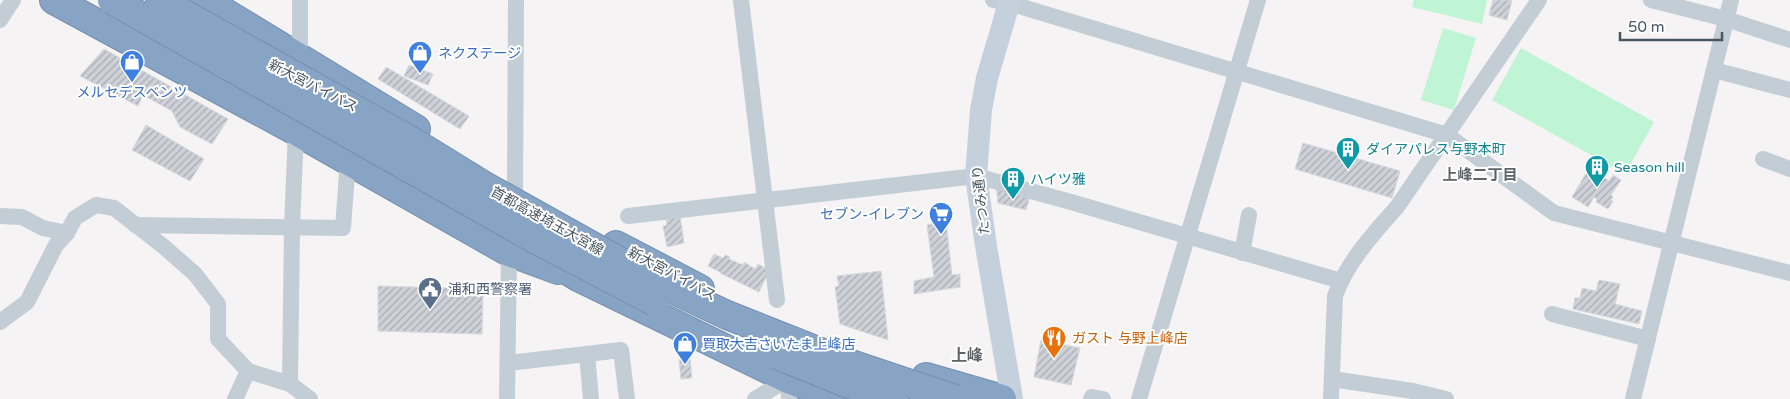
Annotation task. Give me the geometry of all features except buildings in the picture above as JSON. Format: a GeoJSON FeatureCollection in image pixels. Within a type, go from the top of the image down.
{"type":"FeatureCollection","features":[{"type":"Feature","properties":{"kind":"highway"},"geometry":{"type":"LineString","coordinates":[[54,0],[348,160],[506,240],[789,389],[841,399]]}},
{"type":"Feature","properties":{"kind":"highway","name":"首都高速埼玉大宮線"},"geometry":{"type":"LineString","coordinates":[[112,0],[533,238],[648,298],[736,338],[844,382],[892,399]]}},
{"type":"Feature","properties":{"kind":"highway","name":"新大宮バイパス"},"geometry":{"type":"LineString","coordinates":[[119,0],[506,240]]}},
{"type":"Feature","properties":{"kind":"highway","name":"新大宮バイパス"},"geometry":{"type":"LineString","coordinates":[[145,0],[507,185],[724,301],[847,354],[1002,399]]}},
{"type":"Feature","properties":{"kind":"highway","name":"首都高速埼玉大宮線"},"geometry":{"type":"LineString","coordinates":[[159,0],[410,140],[483,185],[661,284],[727,315],[822,353],[955,399]]}},
{"type":"Feature","properties":{"kind":"highway"},"geometry":{"type":"LineString","coordinates":[[182,0],[324,82],[410,140]]}},
{"type":"Feature","properties":{"kind":"highway"},"geometry":{"type":"LineString","coordinates":[[204,0],[507,185]]}},
{"type":"Feature","properties":{"kind":"main road","name":"たつみ通り"},"geometry":{"type":"LineString","coordinates":[[1004,1],[981,110],[976,176],[1012,399]]}},
{"type":"Feature","properties":{"kind":"street"},"geometry":{"type":"LineString","coordinates":[[0,20],[13,0]]}},
{"type":"Feature","properties":{"kind":"street"},"geometry":{"type":"LineString","coordinates":[[300,0],[300,58]]}},
{"type":"Feature","properties":{"kind":"street"},"geometry":{"type":"LineString","coordinates":[[507,185],[516,0]]}},
{"type":"Feature","properties":{"kind":"street"},"geometry":{"type":"LineString","coordinates":[[741,0],[777,300]]}},
{"type":"Feature","properties":{"kind":"street"},"geometry":{"type":"LineString","coordinates":[[1139,399],[1258,0]]}},
{"type":"Feature","properties":{"kind":"street"},"geometry":{"type":"LineString","coordinates":[[1331,399],[1335,296],[1340,281],[1373,235],[1397,207],[1539,0]]}},
{"type":"Feature","properties":{"kind":"street"},"geometry":{"type":"LineString","coordinates":[[1651,0],[1726,19],[1790,40]]}},
{"type":"Feature","properties":{"kind":"street"},"geometry":{"type":"LineString","coordinates":[[1633,399],[1731,0]]}},
{"type":"Feature","properties":{"kind":"street"},"geometry":{"type":"LineString","coordinates":[[1004,1],[1447,135],[1554,213],[1790,273]]}},
{"type":"Feature","properties":{"kind":"street"},"geometry":{"type":"LineString","coordinates":[[1714,70],[1790,90]]}},
{"type":"Feature","properties":{"kind":"street"},"geometry":{"type":"LineString","coordinates":[[290,384],[292,227],[296,131]]}},
{"type":"Feature","properties":{"kind":"street"},"geometry":{"type":"LineString","coordinates":[[1763,159],[1790,169]]}},
{"type":"Feature","properties":{"kind":"street"},"geometry":{"type":"LineString","coordinates":[[135,225],[343,228],[348,160]]}},
{"type":"Feature","properties":{"kind":"street"},"geometry":{"type":"LineString","coordinates":[[628,216],[976,176],[1340,281]]}},
{"type":"Feature","properties":{"kind":"street"},"geometry":{"type":"LineString","coordinates":[[0,322],[28,302],[56,245],[67,233],[75,218],[96,205],[114,208],[195,274],[218,304],[218,339],[248,371],[290,384],[310,399]]}},
{"type":"Feature","properties":{"kind":"street"},"geometry":{"type":"LineString","coordinates":[[1242,253],[1249,215]]}},
{"type":"Feature","properties":{"kind":"street"},"geometry":{"type":"LineString","coordinates":[[0,216],[22,217],[43,228],[67,233]]}},
{"type":"Feature","properties":{"kind":"street"},"geometry":{"type":"LineString","coordinates":[[506,240],[507,399]]}},
{"type":"Feature","properties":{"kind":"street"},"geometry":{"type":"LineString","coordinates":[[1552,314],[1648,339]]}},
{"type":"Feature","properties":{"kind":"street"},"geometry":{"type":"LineString","coordinates":[[508,363],[621,350],[627,399]]}},
{"type":"Feature","properties":{"kind":"street"},"geometry":{"type":"LineString","coordinates":[[586,354],[591,399]]}},
{"type":"Feature","properties":{"kind":"street"},"geometry":{"type":"LineString","coordinates":[[235,399],[248,371]]}},
{"type":"Feature","properties":{"kind":"street"},"geometry":{"type":"LineString","coordinates":[[1332,379],[1413,391],[1446,399]]}},
{"type":"Feature","properties":{"kind":"street"},"geometry":{"type":"LineString","coordinates":[[756,399],[789,389]]}},
{"type":"Feature","properties":{"kind":"street"},"geometry":{"type":"LineString","coordinates":[[1091,399],[1092,397],[1102,399]]}},
{"type":"Feature","properties":{"kind":"green space"},"geometry":{"type":"Polygon","coordinates":[[[1414,0],[1487,0],[1482,24],[1412,7],[1414,0]]]}},
{"type":"Feature","properties":{"kind":"green space"},"geometry":{"type":"Polygon","coordinates":[[[1443,28],[1476,38],[1454,110],[1421,100],[1443,28]]]}},
{"type":"Feature","properties":{"kind":"green space"},"geometry":{"type":"Polygon","coordinates":[[[1521,48],[1654,122],[1625,174],[1492,100],[1521,48]]]}},
{"type":"Feature","properties":{"kind":"place","name":"ネクステージ"},"geometry":{"type":"Point","coordinates":[420,74]}},
{"type":"Feature","properties":{"kind":"place","name":"メルセデスベンツ"},"geometry":{"type":"Point","coordinates":[132,83]}},
{"type":"Feature","properties":{"kind":"place","name":"ダイアパレス与野本町"},"geometry":{"type":"Point","coordinates":[1348,170]}},
{"type":"Feature","properties":{"kind":"place","name":"Season hill"},"geometry":{"type":"Point","coordinates":[1597,188]}},
{"type":"Feature","properties":{"kind":"place","name":"ハイツ雅"},"geometry":{"type":"Point","coordinates":[1013,200]}},
{"type":"Feature","properties":{"kind":"place","name":"セブン-イレブン"},"geometry":{"type":"Point","coordinates":[941,235]}},
{"type":"Feature","properties":{"kind":"place","name":"浦和西警察署"},"geometry":{"type":"Point","coordinates":[430,310]}},
{"type":"Feature","properties":{"kind":"place","name":"ガスト 与野上峰店"},"geometry":{"type":"Point","coordinates":[1054,359]}},
{"type":"Feature","properties":{"kind":"place","name":"買取大吉さいたま上峰店"},"geometry":{"type":"Point","coordinates":[685,365]}},
{"type":"Feature","properties":{"kind":"district","name":"上峰二丁目"},"geometry":{"type":"Point","coordinates":[1480,175]}},
{"type":"Feature","properties":{"kind":"district","name":"上峰"},"geometry":{"type":"Point","coordinates":[967,356]}}]}
